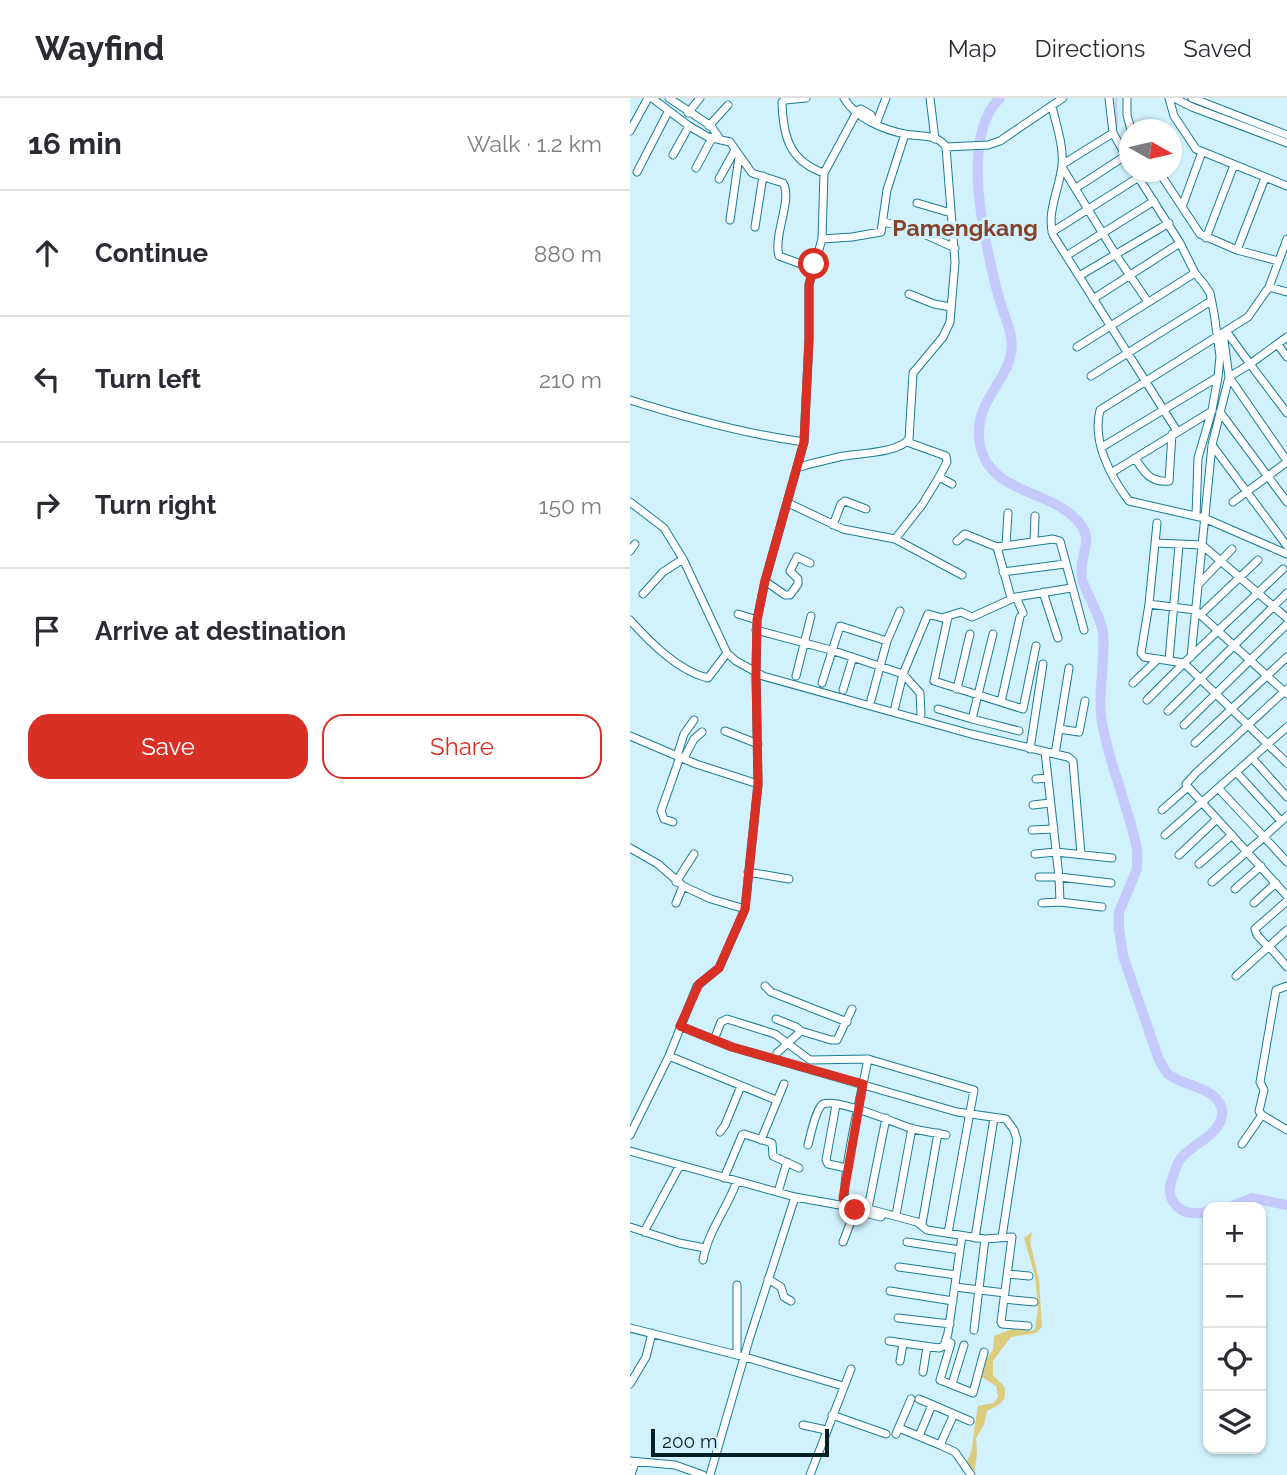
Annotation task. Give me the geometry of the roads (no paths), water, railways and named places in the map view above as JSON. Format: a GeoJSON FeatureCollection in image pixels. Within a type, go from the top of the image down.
{"type":"FeatureCollection","features":[{"type":"Feature","properties":{"kind":"street"},"geometry":{"type":"LineString","coordinates":[[630,131],[650,98],[689,126],[716,139],[730,142],[751,172],[779,181],[786,189],[778,240],[779,256],[814,264]]}},
{"type":"Feature","properties":{"kind":"street"},"geometry":{"type":"LineString","coordinates":[[669,98],[709,125],[716,139]]}},
{"type":"Feature","properties":{"kind":"street"},"geometry":{"type":"LineString","coordinates":[[688,113],[700,98]]}},
{"type":"Feature","properties":{"kind":"street"},"geometry":{"type":"LineString","coordinates":[[806,98],[785,99],[782,105],[791,149],[806,166],[824,173]]}},
{"type":"Feature","properties":{"kind":"street"},"geometry":{"type":"LineString","coordinates":[[844,98],[856,113]]}},
{"type":"Feature","properties":{"kind":"street"},"geometry":{"type":"LineString","coordinates":[[874,123],[886,98]]}},
{"type":"Feature","properties":{"kind":"street"},"geometry":{"type":"LineString","coordinates":[[930,98],[935,139]]}},
{"type":"Feature","properties":{"kind":"street"},"geometry":{"type":"LineString","coordinates":[[946,147],[988,145],[1000,141],[1063,98]]}},
{"type":"Feature","properties":{"kind":"street"},"geometry":{"type":"LineString","coordinates":[[1109,98],[1113,133],[1119,145]]}},
{"type":"Feature","properties":{"kind":"street"},"geometry":{"type":"LineString","coordinates":[[1127,98],[1128,119]]}},
{"type":"Feature","properties":{"kind":"street"},"geometry":{"type":"LineString","coordinates":[[1171,98],[1287,143]]}},
{"type":"Feature","properties":{"kind":"street"},"geometry":{"type":"LineString","coordinates":[[1171,98],[1174,116],[1196,149],[1287,186]]}},
{"type":"Feature","properties":{"kind":"street"},"geometry":{"type":"LineString","coordinates":[[1192,98],[1287,135]]}},
{"type":"Feature","properties":{"kind":"street"},"geometry":{"type":"LineString","coordinates":[[709,125],[728,105]]}},
{"type":"Feature","properties":{"kind":"street"},"geometry":{"type":"LineString","coordinates":[[1052,106],[1062,165],[1052,216],[1052,232],[1146,380],[1175,433],[1169,481],[1161,482],[1148,478],[1135,458]]}},
{"type":"Feature","properties":{"kind":"street"},"geometry":{"type":"LineString","coordinates":[[630,1135],[669,1056],[699,984],[719,968],[745,909],[758,784],[757,620],[765,581],[804,442],[809,285],[822,239],[824,173],[856,113],[861,109],[869,114],[874,123],[905,134],[942,141],[946,147],[955,248],[950,321],[943,337],[913,373],[911,434],[907,442]]}},
{"type":"Feature","properties":{"kind":"street"},"geometry":{"type":"LineString","coordinates":[[637,172],[668,111]]}},
{"type":"Feature","properties":{"kind":"street"},"geometry":{"type":"LineString","coordinates":[[673,155],[689,126]]}},
{"type":"Feature","properties":{"kind":"street"},"geometry":{"type":"LineString","coordinates":[[1062,165],[1113,133]]}},
{"type":"Feature","properties":{"kind":"street"},"geometry":{"type":"LineString","coordinates":[[822,239],[881,232],[887,190],[905,134]]}},
{"type":"Feature","properties":{"kind":"street"},"geometry":{"type":"LineString","coordinates":[[696,168],[716,139]]}},
{"type":"Feature","properties":{"kind":"street"},"geometry":{"type":"LineString","coordinates":[[1182,207],[1202,152]]}},
{"type":"Feature","properties":{"kind":"street"},"geometry":{"type":"LineString","coordinates":[[719,179],[724,165],[737,153]]}},
{"type":"Feature","properties":{"kind":"street"},"geometry":{"type":"LineString","coordinates":[[730,220],[737,153]]}},
{"type":"Feature","properties":{"kind":"street"},"geometry":{"type":"LineString","coordinates":[[1076,188],[1119,164]]}},
{"type":"Feature","properties":{"kind":"street"},"geometry":{"type":"LineString","coordinates":[[1062,165],[1147,302]]}},
{"type":"Feature","properties":{"kind":"street"},"geometry":{"type":"LineString","coordinates":[[1206,238],[1234,165]]}},
{"type":"Feature","properties":{"kind":"street"},"geometry":{"type":"LineString","coordinates":[[755,227],[763,176]]}},
{"type":"Feature","properties":{"kind":"street"},"geometry":{"type":"LineString","coordinates":[[1237,250],[1265,178]]}},
{"type":"Feature","properties":{"kind":"street"},"geometry":{"type":"LineString","coordinates":[[1052,232],[1126,182]]}},
{"type":"Feature","properties":{"kind":"street"},"geometry":{"type":"LineString","coordinates":[[1142,182],[1204,284],[1222,334],[1229,377],[1287,462],[1233,502]]}},
{"type":"Feature","properties":{"kind":"street"},"geometry":{"type":"LineString","coordinates":[[1166,182],[1196,229],[1206,238],[1278,261]]}},
{"type":"Feature","properties":{"kind":"street"},"geometry":{"type":"LineString","coordinates":[[1066,256],[1154,201]]}},
{"type":"Feature","properties":{"kind":"street"},"geometry":{"type":"LineString","coordinates":[[917,203],[951,213]]}},
{"type":"Feature","properties":{"kind":"street"},"geometry":{"type":"LineString","coordinates":[[884,222],[915,230],[955,248]]}},
{"type":"Feature","properties":{"kind":"street"},"geometry":{"type":"LineString","coordinates":[[1079,276],[1169,223]]}},
{"type":"Feature","properties":{"kind":"street"},"geometry":{"type":"LineString","coordinates":[[1287,239],[1269,287],[1248,317],[1100,410],[1102,447],[1111,473],[1131,502],[1200,517],[1287,554]]}},
{"type":"Feature","properties":{"kind":"street"},"geometry":{"type":"LineString","coordinates":[[1093,299],[1180,243]]}},
{"type":"Feature","properties":{"kind":"street"},"geometry":{"type":"LineString","coordinates":[[1077,347],[1195,273]]}},
{"type":"Feature","properties":{"kind":"street"},"geometry":{"type":"LineString","coordinates":[[1269,287],[1287,292]]}},
{"type":"Feature","properties":{"kind":"street"},"geometry":{"type":"LineString","coordinates":[[909,294],[934,304],[951,307]]}},
{"type":"Feature","properties":{"kind":"street"},"geometry":{"type":"LineString","coordinates":[[1091,376],[1211,300]]}},
{"type":"Feature","properties":{"kind":"street"},"geometry":{"type":"LineString","coordinates":[[1222,334],[1250,364],[1287,413]]}},
{"type":"Feature","properties":{"kind":"street"},"geometry":{"type":"LineString","coordinates":[[1200,517],[1212,445],[1222,334]]}},
{"type":"Feature","properties":{"kind":"street"},"geometry":{"type":"LineString","coordinates":[[1191,657],[1202,545],[1199,457],[1229,377],[1287,337]]}},
{"type":"Feature","properties":{"kind":"street"},"geometry":{"type":"LineString","coordinates":[[1278,345],[1287,358]]}},
{"type":"Feature","properties":{"kind":"street"},"geometry":{"type":"LineString","coordinates":[[1102,447],[1218,377]]}},
{"type":"Feature","properties":{"kind":"street"},"geometry":{"type":"LineString","coordinates":[[630,400],[716,425],[770,438],[804,442]]}},
{"type":"Feature","properties":{"kind":"street"},"geometry":{"type":"LineString","coordinates":[[1111,473],[1216,411]]}},
{"type":"Feature","properties":{"kind":"street"},"geometry":{"type":"LineString","coordinates":[[1216,411],[1287,502]]}},
{"type":"Feature","properties":{"kind":"street"},"geometry":{"type":"LineString","coordinates":[[799,467],[842,456],[883,450],[907,442],[944,454],[947,462],[939,477],[922,505],[895,539]]}},
{"type":"Feature","properties":{"kind":"street"},"geometry":{"type":"LineString","coordinates":[[1212,445],[1287,546]]}},
{"type":"Feature","properties":{"kind":"street"},"geometry":{"type":"LineString","coordinates":[[939,477],[952,484]]}},
{"type":"Feature","properties":{"kind":"street"},"geometry":{"type":"LineString","coordinates":[[630,502],[661,525],[683,559],[727,653],[756,673],[971,734],[1068,757],[1073,761],[1080,853]]}},
{"type":"Feature","properties":{"kind":"street"},"geometry":{"type":"LineString","coordinates":[[832,525],[843,502],[866,509]]}},
{"type":"Feature","properties":{"kind":"street"},"geometry":{"type":"LineString","coordinates":[[788,503],[843,529],[895,539],[962,575]]}},
{"type":"Feature","properties":{"kind":"street"},"geometry":{"type":"LineString","coordinates":[[1006,545],[1008,513]]}},
{"type":"Feature","properties":{"kind":"street"},"geometry":{"type":"LineString","coordinates":[[1034,541],[1035,516]]}},
{"type":"Feature","properties":{"kind":"street"},"geometry":{"type":"LineString","coordinates":[[1157,523],[1141,653],[1144,657],[1184,663],[1287,763]]}},
{"type":"Feature","properties":{"kind":"street"},"geometry":{"type":"LineString","coordinates":[[957,541],[965,534],[996,547],[1054,539],[1060,541],[1084,630]]}},
{"type":"Feature","properties":{"kind":"street"},"geometry":{"type":"LineString","coordinates":[[1155,543],[1202,545],[1287,618]]}},
{"type":"Feature","properties":{"kind":"street"},"geometry":{"type":"LineString","coordinates":[[1169,660],[1179,545]]}},
{"type":"Feature","properties":{"kind":"street"},"geometry":{"type":"LineString","coordinates":[[996,547],[1021,615],[1001,702]]}},
{"type":"Feature","properties":{"kind":"street"},"geometry":{"type":"LineString","coordinates":[[1197,586],[1233,549]]}},
{"type":"Feature","properties":{"kind":"street"},"geometry":{"type":"LineString","coordinates":[[765,581],[785,595],[790,595],[798,584],[798,579],[790,571],[797,557],[810,562]]}},
{"type":"Feature","properties":{"kind":"street"},"geometry":{"type":"LineString","coordinates":[[643,594],[663,572],[683,559]]}},
{"type":"Feature","properties":{"kind":"street"},"geometry":{"type":"LineString","coordinates":[[1197,612],[1258,560]]}},
{"type":"Feature","properties":{"kind":"street"},"geometry":{"type":"LineString","coordinates":[[1003,572],[1065,564]]}},
{"type":"Feature","properties":{"kind":"street"},"geometry":{"type":"LineString","coordinates":[[1147,700],[1283,569]]}},
{"type":"Feature","properties":{"kind":"street"},"geometry":{"type":"LineString","coordinates":[[894,707],[903,674],[926,615],[948,617],[961,612],[972,617],[1013,597],[1071,588]]}},
{"type":"Feature","properties":{"kind":"street"},"geometry":{"type":"LineString","coordinates":[[1043,592],[1058,638]]}},
{"type":"Feature","properties":{"kind":"street"},"geometry":{"type":"LineString","coordinates":[[1168,711],[1287,593]]}},
{"type":"Feature","properties":{"kind":"street"},"geometry":{"type":"LineString","coordinates":[[1149,604],[1197,612],[1286,692],[1186,784],[1287,898],[1254,930],[1285,962]]}},
{"type":"Feature","properties":{"kind":"street"},"geometry":{"type":"LineString","coordinates":[[871,700],[887,641],[900,611]]}},
{"type":"Feature","properties":{"kind":"street"},"geometry":{"type":"LineString","coordinates":[[738,614],[757,620]]}},
{"type":"Feature","properties":{"kind":"street"},"geometry":{"type":"LineString","coordinates":[[796,676],[811,615]]}},
{"type":"Feature","properties":{"kind":"street"},"geometry":{"type":"LineString","coordinates":[[948,617],[934,681],[978,696],[1023,709],[1036,646]]}},
{"type":"Feature","properties":{"kind":"street"},"geometry":{"type":"LineString","coordinates":[[630,620],[652,643],[685,668],[704,678],[708,678],[727,653]]}},
{"type":"Feature","properties":{"kind":"street"},"geometry":{"type":"LineString","coordinates":[[1184,725],[1287,624]]}},
{"type":"Feature","properties":{"kind":"street"},"geometry":{"type":"LineString","coordinates":[[822,683],[840,626],[887,641]]}},
{"type":"Feature","properties":{"kind":"street"},"geometry":{"type":"LineString","coordinates":[[756,630],[831,650],[903,674],[920,693],[921,714]]}},
{"type":"Feature","properties":{"kind":"street"},"geometry":{"type":"LineString","coordinates":[[957,689],[970,634]]}},
{"type":"Feature","properties":{"kind":"street"},"geometry":{"type":"LineString","coordinates":[[972,719],[993,634]]}},
{"type":"Feature","properties":{"kind":"street"},"geometry":{"type":"LineString","coordinates":[[843,690],[853,657]]}},
{"type":"Feature","properties":{"kind":"street"},"geometry":{"type":"LineString","coordinates":[[1195,743],[1287,657]]}},
{"type":"Feature","properties":{"kind":"street"},"geometry":{"type":"LineString","coordinates":[[1133,683],[1158,659]]}},
{"type":"Feature","properties":{"kind":"street"},"geometry":{"type":"LineString","coordinates":[[1030,749],[1043,664]]}},
{"type":"Feature","properties":{"kind":"street"},"geometry":{"type":"LineString","coordinates":[[1055,754],[1069,668]]}},
{"type":"Feature","properties":{"kind":"street"},"geometry":{"type":"LineString","coordinates":[[1059,729],[1076,732],[1080,730],[1085,701]]}},
{"type":"Feature","properties":{"kind":"street"},"geometry":{"type":"LineString","coordinates":[[937,709],[1019,732]]}},
{"type":"Feature","properties":{"kind":"street"},"geometry":{"type":"LineString","coordinates":[[673,822],[664,820],[661,811],[680,757],[684,734],[694,720]]}},
{"type":"Feature","properties":{"kind":"street"},"geometry":{"type":"LineString","coordinates":[[1165,835],[1287,728]]}},
{"type":"Feature","properties":{"kind":"street"},"geometry":{"type":"LineString","coordinates":[[680,757],[702,732]]}},
{"type":"Feature","properties":{"kind":"street"},"geometry":{"type":"LineString","coordinates":[[724,732],[758,744]]}},
{"type":"Feature","properties":{"kind":"street"},"geometry":{"type":"LineString","coordinates":[[630,736],[680,757],[758,784]]}},
{"type":"Feature","properties":{"kind":"street"},"geometry":{"type":"LineString","coordinates":[[1045,752],[1060,901]]}},
{"type":"Feature","properties":{"kind":"street"},"geometry":{"type":"LineString","coordinates":[[1253,759],[1287,797]]}},
{"type":"Feature","properties":{"kind":"street"},"geometry":{"type":"LineString","coordinates":[[1212,882],[1284,819],[1237,773]]}},
{"type":"Feature","properties":{"kind":"street"},"geometry":{"type":"LineString","coordinates":[[1036,779],[1048,778]]}},
{"type":"Feature","properties":{"kind":"street"},"geometry":{"type":"LineString","coordinates":[[1162,810],[1188,787]]}},
{"type":"Feature","properties":{"kind":"street"},"geometry":{"type":"LineString","coordinates":[[1219,789],[1287,862]]}},
{"type":"Feature","properties":{"kind":"street"},"geometry":{"type":"LineString","coordinates":[[1033,805],[1050,803]]}},
{"type":"Feature","properties":{"kind":"street"},"geometry":{"type":"LineString","coordinates":[[1178,855],[1217,820]]}},
{"type":"Feature","properties":{"kind":"street"},"geometry":{"type":"LineString","coordinates":[[1032,830],[1054,829]]}},
{"type":"Feature","properties":{"kind":"street"},"geometry":{"type":"LineString","coordinates":[[1199,864],[1231,835]]}},
{"type":"Feature","properties":{"kind":"street"},"geometry":{"type":"LineString","coordinates":[[1279,853],[1287,845]]}},
{"type":"Feature","properties":{"kind":"street"},"geometry":{"type":"LineString","coordinates":[[630,848],[658,864],[680,884],[745,909]]}},
{"type":"Feature","properties":{"kind":"street"},"geometry":{"type":"LineString","coordinates":[[1035,854],[1080,853],[1112,858]]}},
{"type":"Feature","properties":{"kind":"street"},"geometry":{"type":"LineString","coordinates":[[676,903],[680,884],[694,854]]}},
{"type":"Feature","properties":{"kind":"street"},"geometry":{"type":"LineString","coordinates":[[1235,889],[1261,866]]}},
{"type":"Feature","properties":{"kind":"street"},"geometry":{"type":"LineString","coordinates":[[748,872],[789,879]]}},
{"type":"Feature","properties":{"kind":"street"},"geometry":{"type":"LineString","coordinates":[[1039,877],[1111,883]]}},
{"type":"Feature","properties":{"kind":"street"},"geometry":{"type":"LineString","coordinates":[[1254,904],[1276,883]]}},
{"type":"Feature","properties":{"kind":"street"},"geometry":{"type":"LineString","coordinates":[[1042,903],[1060,901],[1102,907]]}},
{"type":"Feature","properties":{"kind":"street"},"geometry":{"type":"LineString","coordinates":[[1236,976],[1287,930]]}},
{"type":"Feature","properties":{"kind":"street"},"geometry":{"type":"LineString","coordinates":[[765,986],[771,992],[847,1021]]}},
{"type":"Feature","properties":{"kind":"street"},"geometry":{"type":"LineString","coordinates":[[1287,986],[1280,987],[1275,995],[1260,1082],[1264,1090],[1259,1111],[1287,1130]]}},
{"type":"Feature","properties":{"kind":"street"},"geometry":{"type":"LineString","coordinates":[[776,1019],[831,1041],[836,1040],[852,1009]]}},
{"type":"Feature","properties":{"kind":"street"},"geometry":{"type":"LineString","coordinates":[[714,1040],[720,1023],[727,1019],[784,1040],[810,1065],[867,1059],[973,1090],[948,1233]]}},
{"type":"Feature","properties":{"kind":"street"},"geometry":{"type":"LineString","coordinates":[[680,1026],[714,1040],[810,1065],[863,1084],[969,1115],[1010,1122],[1017,1140],[1002,1237]]}},
{"type":"Feature","properties":{"kind":"street"},"geometry":{"type":"LineString","coordinates":[[777,1056],[784,1040],[801,1031]]}},
{"type":"Feature","properties":{"kind":"street"},"geometry":{"type":"LineString","coordinates":[[669,1056],[776,1100]]}},
{"type":"Feature","properties":{"kind":"street"},"geometry":{"type":"LineString","coordinates":[[845,1205],[843,1198],[847,1168],[867,1059]]}},
{"type":"Feature","properties":{"kind":"street"},"geometry":{"type":"LineString","coordinates":[[761,1140],[784,1084]]}},
{"type":"Feature","properties":{"kind":"street"},"geometry":{"type":"LineString","coordinates":[[720,1132],[741,1086]]}},
{"type":"Feature","properties":{"kind":"street"},"geometry":{"type":"LineString","coordinates":[[808,1145],[823,1104],[858,1109],[912,1128],[942,1134],[920,1224]]}},
{"type":"Feature","properties":{"kind":"street"},"geometry":{"type":"LineString","coordinates":[[836,1105],[826,1160],[828,1164],[847,1168]]}},
{"type":"Feature","properties":{"kind":"street"},"geometry":{"type":"LineString","coordinates":[[1242,1144],[1262,1115]]}},
{"type":"Feature","properties":{"kind":"street"},"geometry":{"type":"LineString","coordinates":[[868,1208],[886,1118]]}},
{"type":"Feature","properties":{"kind":"street"},"geometry":{"type":"LineString","coordinates":[[975,1238],[994,1118]]}},
{"type":"Feature","properties":{"kind":"street"},"geometry":{"type":"LineString","coordinates":[[896,1215],[912,1128]]}},
{"type":"Feature","properties":{"kind":"street"},"geometry":{"type":"LineString","coordinates":[[724,1178],[742,1135],[772,1143],[773,1156],[799,1168]]}},
{"type":"Feature","properties":{"kind":"street"},"geometry":{"type":"LineString","coordinates":[[954,1142],[964,1143]]}},
{"type":"Feature","properties":{"kind":"street"},"geometry":{"type":"LineString","coordinates":[[630,1151],[794,1197],[845,1205],[920,1224]]}},
{"type":"Feature","properties":{"kind":"street"},"geometry":{"type":"LineString","coordinates":[[778,1192],[787,1162]]}},
{"type":"Feature","properties":{"kind":"street"},"geometry":{"type":"LineString","coordinates":[[643,1232],[680,1165]]}},
{"type":"Feature","properties":{"kind":"street"},"geometry":{"type":"LineString","coordinates":[[703,1260],[708,1238],[727,1206],[737,1181]]}},
{"type":"Feature","properties":{"kind":"street"},"geometry":{"type":"LineString","coordinates":[[710,1475],[741,1356],[794,1197]]}},
{"type":"Feature","properties":{"kind":"street"},"geometry":{"type":"LineString","coordinates":[[856,1208],[896,1215],[920,1224],[926,1230],[985,1239],[1012,1237],[1001,1323],[1028,1326]]}},
{"type":"Feature","properties":{"kind":"street"},"geometry":{"type":"LineString","coordinates":[[835,1238],[845,1243],[856,1208]]}},
{"type":"Feature","properties":{"kind":"street"},"geometry":{"type":"LineString","coordinates":[[630,1227],[679,1243],[705,1248]]}},
{"type":"Feature","properties":{"kind":"street"},"geometry":{"type":"LineString","coordinates":[[889,1341],[942,1347],[950,1324],[961,1236]]}},
{"type":"Feature","properties":{"kind":"street"},"geometry":{"type":"LineString","coordinates":[[974,1330],[985,1239]]}},
{"type":"Feature","properties":{"kind":"street"},"geometry":{"type":"LineString","coordinates":[[907,1242],[960,1250]]}},
{"type":"Feature","properties":{"kind":"street"},"geometry":{"type":"LineString","coordinates":[[899,1267],[956,1275]]}},
{"type":"Feature","properties":{"kind":"street"},"geometry":{"type":"LineString","coordinates":[[1008,1274],[1029,1276]]}},
{"type":"Feature","properties":{"kind":"street"},"geometry":{"type":"LineString","coordinates":[[768,1279],[781,1287],[784,1297],[790,1301]]}},
{"type":"Feature","properties":{"kind":"street"},"geometry":{"type":"LineString","coordinates":[[737,1285],[741,1356]]}},
{"type":"Feature","properties":{"kind":"street"},"geometry":{"type":"LineString","coordinates":[[955,1287],[1034,1303]]}},
{"type":"Feature","properties":{"kind":"street"},"geometry":{"type":"LineString","coordinates":[[890,1291],[953,1301]]}},
{"type":"Feature","properties":{"kind":"street"},"geometry":{"type":"LineString","coordinates":[[898,1318],[950,1324]]}},
{"type":"Feature","properties":{"kind":"street"},"geometry":{"type":"LineString","coordinates":[[630,1328],[741,1356],[843,1386]]}},
{"type":"Feature","properties":{"kind":"street"},"geometry":{"type":"LineString","coordinates":[[630,1384],[647,1355],[652,1333]]}},
{"type":"Feature","properties":{"kind":"street"},"geometry":{"type":"LineString","coordinates":[[946,1340],[951,1343],[940,1380],[973,1393],[984,1352]]}},
{"type":"Feature","properties":{"kind":"street"},"geometry":{"type":"LineString","coordinates":[[900,1361],[903,1344]]}},
{"type":"Feature","properties":{"kind":"street"},"geometry":{"type":"LineString","coordinates":[[952,1384],[964,1345]]}},
{"type":"Feature","properties":{"kind":"street"},"geometry":{"type":"LineString","coordinates":[[923,1372],[926,1347]]}},
{"type":"Feature","properties":{"kind":"street"},"geometry":{"type":"LineString","coordinates":[[810,1475],[851,1369]]}},
{"type":"Feature","properties":{"kind":"street"},"geometry":{"type":"LineString","coordinates":[[970,1421],[915,1399],[897,1431],[919,1436],[956,1452],[971,1475]]}},
{"type":"Feature","properties":{"kind":"street"},"geometry":{"type":"LineString","coordinates":[[919,1436],[932,1405]]}},
{"type":"Feature","properties":{"kind":"street"},"geometry":{"type":"LineString","coordinates":[[940,1445],[954,1414]]}},
{"type":"Feature","properties":{"kind":"street"},"geometry":{"type":"LineString","coordinates":[[832,1415],[886,1433]]}},
{"type":"Feature","properties":{"kind":"street"},"geometry":{"type":"LineString","coordinates":[[803,1425],[826,1430]]}},
{"type":"Feature","properties":{"kind":"street"},"geometry":{"type":"LineString","coordinates":[[631,1475],[632,1461],[675,1465],[703,1475]]}},
{"type":"Feature","properties":{"kind":"waterway"},"geometry":{"type":"LineString","coordinates":[[1000,98],[988,115],[981,137],[979,191],[987,246],[997,291],[1010,331],[1011,352],[1008,365],[982,413],[980,445],[987,462],[997,475],[1072,515],[1085,534],[1082,579],[1103,633],[1101,716],[1137,850],[1137,869],[1119,912],[1123,956],[1165,1071],[1209,1093],[1221,1105],[1222,1114],[1217,1127],[1182,1157],[1171,1182],[1170,1195],[1181,1210],[1203,1212]]}},
{"type":"Feature","properties":{"kind":"waterway"},"geometry":{"type":"LineString","coordinates":[[1116,98],[1117,126]]}},
{"type":"Feature","properties":{"kind":"waterway"},"geometry":{"type":"LineString","coordinates":[[1242,1202],[1252,1198],[1287,1205]]}},
{"type":"Feature","properties":{"kind":"district","name":"Pamengkang"},"geometry":{"type":"Point","coordinates":[965,228]}}]}
